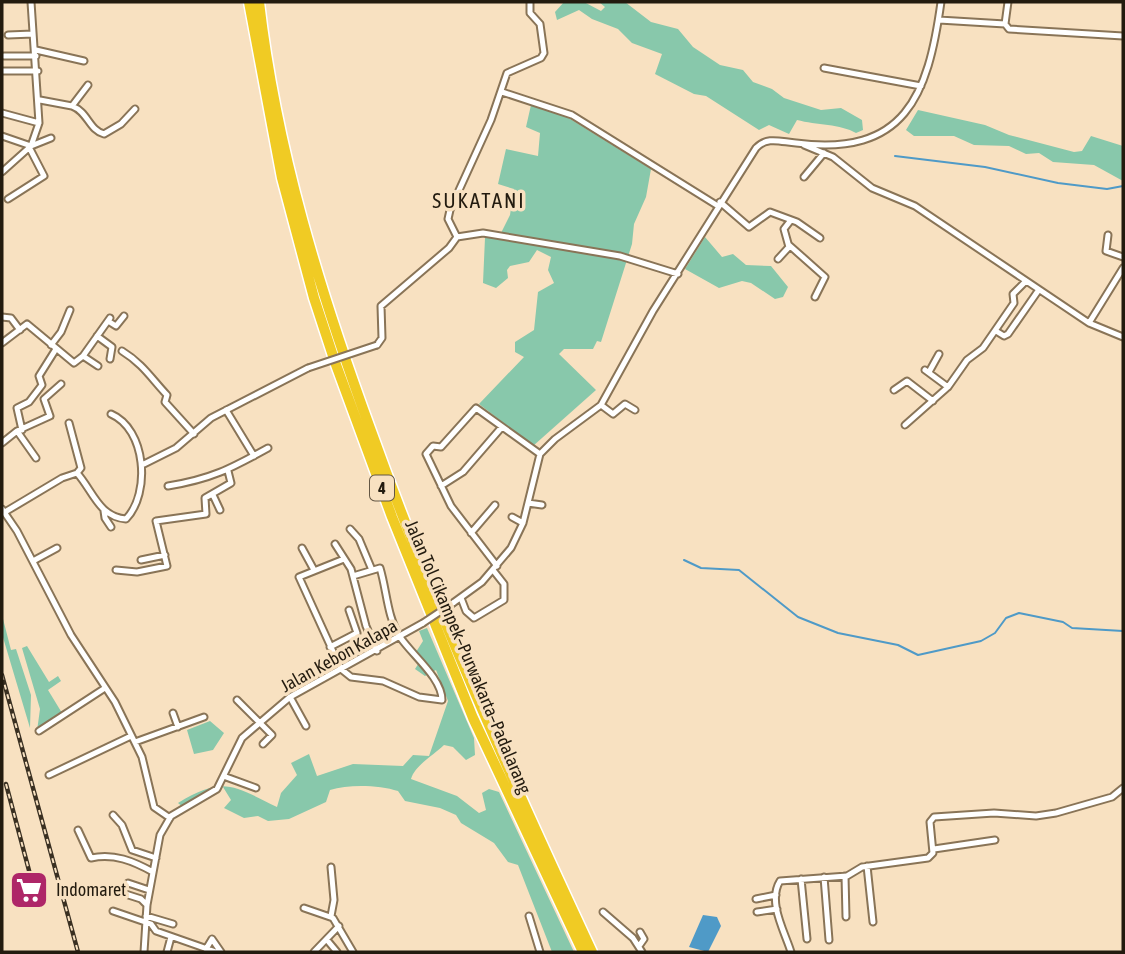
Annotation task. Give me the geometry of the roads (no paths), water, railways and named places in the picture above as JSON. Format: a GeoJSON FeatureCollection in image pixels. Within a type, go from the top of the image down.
{"type":"FeatureCollection","features":[{"type":"Feature","properties":{"kind":"highway","name":"Jalan Tol Cikampek–Purwakarta–Padalarang"},"geometry":{"type":"LineString","coordinates":[[249,2],[282,178],[314,298],[335,362],[392,517],[473,718],[583,952]]}},
{"type":"Feature","properties":{"kind":"highway","name":"Jalan Tol Cikampek–Purwakarta–Padalarang"},"geometry":{"type":"LineString","coordinates":[[259,2],[274,92],[306,240],[344,359],[434,597],[534,828],[592,952]]}},
{"type":"Feature","properties":{"kind":"street"},"geometry":{"type":"LineString","coordinates":[[30,147],[39,123],[40,100],[31,2]]}},
{"type":"Feature","properties":{"kind":"street"},"geometry":{"type":"LineString","coordinates":[[457,237],[449,219],[450,210],[509,71],[541,58],[544,53],[542,27],[530,13],[530,2]]}},
{"type":"Feature","properties":{"kind":"street"},"geometry":{"type":"LineString","coordinates":[[461,597],[466,611],[474,618],[504,600],[504,584],[441,486],[427,452],[433,446],[441,447],[476,408],[541,454],[555,439],[601,405],[637,338],[719,204],[760,143],[768,140],[802,144],[850,144],[879,135],[912,105],[921,86],[942,2]]}},
{"type":"Feature","properties":{"kind":"street"},"geometry":{"type":"LineString","coordinates":[[1008,2],[1005,24],[1009,29],[1123,36]]}},
{"type":"Feature","properties":{"kind":"street"},"geometry":{"type":"LineString","coordinates":[[939,20],[1005,24]]}},
{"type":"Feature","properties":{"kind":"street"},"geometry":{"type":"LineString","coordinates":[[8,35],[33,34]]}},
{"type":"Feature","properties":{"kind":"street"},"geometry":{"type":"LineString","coordinates":[[4,56],[36,53],[85,61]]}},
{"type":"Feature","properties":{"kind":"street"},"geometry":{"type":"LineString","coordinates":[[824,68],[921,86]]}},
{"type":"Feature","properties":{"kind":"street"},"geometry":{"type":"LineString","coordinates":[[2,71],[38,71]]}},
{"type":"Feature","properties":{"kind":"street"},"geometry":{"type":"LineString","coordinates":[[72,106],[88,85]]}},
{"type":"Feature","properties":{"kind":"street"},"geometry":{"type":"LineString","coordinates":[[502,92],[572,116],[719,204],[749,227],[754,226],[766,212],[791,220],[820,238]]}},
{"type":"Feature","properties":{"kind":"street"},"geometry":{"type":"LineString","coordinates":[[40,100],[72,106],[86,113],[95,130],[104,134],[118,126],[135,109]]}},
{"type":"Feature","properties":{"kind":"street"},"geometry":{"type":"LineString","coordinates":[[2,113],[39,123]]}},
{"type":"Feature","properties":{"kind":"street"},"geometry":{"type":"LineString","coordinates":[[2,136],[30,147],[44,176],[8,199]]}},
{"type":"Feature","properties":{"kind":"street"},"geometry":{"type":"LineString","coordinates":[[2,172],[30,147],[51,138]]}},
{"type":"Feature","properties":{"kind":"street"},"geometry":{"type":"LineString","coordinates":[[802,144],[837,159],[866,184],[915,205],[949,226],[1038,291],[1089,323],[1123,337]]}},
{"type":"Feature","properties":{"kind":"street"},"geometry":{"type":"LineString","coordinates":[[804,177],[824,153]]}},
{"type":"Feature","properties":{"kind":"street"},"geometry":{"type":"LineString","coordinates":[[791,220],[784,229],[789,245],[825,277],[815,297]]}},
{"type":"Feature","properties":{"kind":"street"},"geometry":{"type":"LineString","coordinates":[[144,464],[176,448],[226,410],[308,368],[377,345],[382,338],[381,306],[440,257],[457,237],[483,233],[620,256],[678,274]]}},
{"type":"Feature","properties":{"kind":"street"},"geometry":{"type":"LineString","coordinates":[[1108,235],[1106,251],[1123,257]]}},
{"type":"Feature","properties":{"kind":"street"},"geometry":{"type":"LineString","coordinates":[[778,259],[789,245]]}},
{"type":"Feature","properties":{"kind":"street"},"geometry":{"type":"LineString","coordinates":[[1089,323],[1123,268]]}},
{"type":"Feature","properties":{"kind":"street"},"geometry":{"type":"LineString","coordinates":[[905,425],[948,387],[964,363],[977,354],[1014,303],[1013,294],[1025,282]]}},
{"type":"Feature","properties":{"kind":"street"},"geometry":{"type":"LineString","coordinates":[[996,331],[1003,336],[1008,334],[1038,291]]}},
{"type":"Feature","properties":{"kind":"street"},"geometry":{"type":"LineString","coordinates":[[36,458],[19,431],[17,408],[29,402],[42,385],[39,376],[69,310]]}},
{"type":"Feature","properties":{"kind":"street"},"geometry":{"type":"LineString","coordinates":[[2,344],[27,324],[74,363],[83,356],[108,319],[117,326],[124,316]]}},
{"type":"Feature","properties":{"kind":"street"},"geometry":{"type":"LineString","coordinates":[[2,317],[11,318],[20,330]]}},
{"type":"Feature","properties":{"kind":"street"},"geometry":{"type":"LineString","coordinates":[[97,336],[112,347],[110,359]]}},
{"type":"Feature","properties":{"kind":"street"},"geometry":{"type":"LineString","coordinates":[[122,351],[145,367],[152,380],[167,395],[165,402],[194,434]]}},
{"type":"Feature","properties":{"kind":"street"},"geometry":{"type":"LineString","coordinates":[[939,354],[927,371],[948,387]]}},
{"type":"Feature","properties":{"kind":"street"},"geometry":{"type":"LineString","coordinates":[[83,356],[98,366]]}},
{"type":"Feature","properties":{"kind":"street"},"geometry":{"type":"LineString","coordinates":[[894,390],[905,380],[933,401]]}},
{"type":"Feature","properties":{"kind":"street"},"geometry":{"type":"LineString","coordinates":[[2,443],[19,431],[50,416],[44,399],[61,384]]}},
{"type":"Feature","properties":{"kind":"street"},"geometry":{"type":"LineString","coordinates":[[601,405],[613,414],[625,404],[635,410]]}},
{"type":"Feature","properties":{"kind":"street"},"geometry":{"type":"LineString","coordinates":[[226,410],[254,456]]}},
{"type":"Feature","properties":{"kind":"street"},"geometry":{"type":"LineString","coordinates":[[77,473],[104,511],[116,518],[129,517],[140,490],[144,464],[126,422],[111,414]]}},
{"type":"Feature","properties":{"kind":"street"},"geometry":{"type":"LineString","coordinates":[[69,423],[81,468],[77,473],[62,478],[3,511],[33,561],[71,635],[106,688],[135,742],[154,807],[170,818],[160,835],[149,890],[144,952]]}},
{"type":"Feature","properties":{"kind":"street"},"geometry":{"type":"LineString","coordinates":[[441,486],[463,472],[501,428]]}},
{"type":"Feature","properties":{"kind":"street"},"geometry":{"type":"LineString","coordinates":[[168,485],[202,481],[228,471],[268,448]]}},
{"type":"Feature","properties":{"kind":"street","name":"Jalan Kebon Kalapa"},"geometry":{"type":"LineString","coordinates":[[170,818],[217,789],[226,777],[239,742],[290,697],[401,638],[453,603],[495,568],[516,540],[523,523],[541,454]]}},
{"type":"Feature","properties":{"kind":"street"},"geometry":{"type":"LineString","coordinates":[[117,569],[137,572],[166,567],[156,521],[206,514],[204,500],[231,483],[228,471]]}},
{"type":"Feature","properties":{"kind":"street"},"geometry":{"type":"LineString","coordinates":[[213,495],[220,510]]}},
{"type":"Feature","properties":{"kind":"street"},"geometry":{"type":"LineString","coordinates":[[528,503],[542,505]]}},
{"type":"Feature","properties":{"kind":"street"},"geometry":{"type":"LineString","coordinates":[[471,533],[495,505]]}},
{"type":"Feature","properties":{"kind":"street"},"geometry":{"type":"LineString","coordinates":[[104,511],[111,527]]}},
{"type":"Feature","properties":{"kind":"street"},"geometry":{"type":"LineString","coordinates":[[512,517],[523,523]]}},
{"type":"Feature","properties":{"kind":"street"},"geometry":{"type":"LineString","coordinates":[[350,529],[363,547],[372,570]]}},
{"type":"Feature","properties":{"kind":"street"},"geometry":{"type":"LineString","coordinates":[[335,544],[353,576],[366,626],[377,651]]}},
{"type":"Feature","properties":{"kind":"street"},"geometry":{"type":"LineString","coordinates":[[33,561],[57,548]]}},
{"type":"Feature","properties":{"kind":"street"},"geometry":{"type":"LineString","coordinates":[[302,548],[314,570]]}},
{"type":"Feature","properties":{"kind":"street"},"geometry":{"type":"LineString","coordinates":[[141,560],[165,555]]}},
{"type":"Feature","properties":{"kind":"street"},"geometry":{"type":"LineString","coordinates":[[344,559],[300,576],[299,580],[341,669],[351,677],[383,681],[419,697],[442,700],[434,681],[401,638],[390,616],[381,569],[353,576]]}},
{"type":"Feature","properties":{"kind":"street"},"geometry":{"type":"LineString","coordinates":[[330,647],[357,633],[349,610]]}},
{"type":"Feature","properties":{"kind":"street"},"geometry":{"type":"LineString","coordinates":[[39,731],[106,688]]}},
{"type":"Feature","properties":{"kind":"street"},"geometry":{"type":"LineString","coordinates":[[290,697],[306,726]]}},
{"type":"Feature","properties":{"kind":"street"},"geometry":{"type":"LineString","coordinates":[[237,700],[272,735],[263,744]]}},
{"type":"Feature","properties":{"kind":"street"},"geometry":{"type":"LineString","coordinates":[[173,713],[178,727]]}},
{"type":"Feature","properties":{"kind":"street"},"geometry":{"type":"LineString","coordinates":[[135,742],[204,717]]}},
{"type":"Feature","properties":{"kind":"street"},"geometry":{"type":"LineString","coordinates":[[49,775],[131,736]]}},
{"type":"Feature","properties":{"kind":"street"},"geometry":{"type":"LineString","coordinates":[[226,777],[256,788]]}},
{"type":"Feature","properties":{"kind":"street"},"geometry":{"type":"LineString","coordinates":[[791,952],[777,909],[776,895],[780,881],[845,876],[867,866],[914,862],[928,858],[934,849],[929,826],[934,817],[994,813],[1036,816],[1115,796],[1123,789]]}},
{"type":"Feature","properties":{"kind":"street"},"geometry":{"type":"LineString","coordinates":[[113,815],[122,825],[132,850],[156,858]]}},
{"type":"Feature","properties":{"kind":"street"},"geometry":{"type":"LineString","coordinates":[[78,831],[91,858],[103,855],[124,858],[153,872]]}},
{"type":"Feature","properties":{"kind":"street"},"geometry":{"type":"LineString","coordinates":[[934,849],[995,840]]}},
{"type":"Feature","properties":{"kind":"street"},"geometry":{"type":"LineString","coordinates":[[867,866],[873,922]]}},
{"type":"Feature","properties":{"kind":"street"},"geometry":{"type":"LineString","coordinates":[[331,867],[334,900],[331,916]]}},
{"type":"Feature","properties":{"kind":"street"},"geometry":{"type":"LineString","coordinates":[[845,876],[846,917]]}},
{"type":"Feature","properties":{"kind":"street"},"geometry":{"type":"LineString","coordinates":[[824,877],[829,940]]}},
{"type":"Feature","properties":{"kind":"street"},"geometry":{"type":"LineString","coordinates":[[801,879],[807,939]]}},
{"type":"Feature","properties":{"kind":"street"},"geometry":{"type":"LineString","coordinates":[[128,883],[149,890]]}},
{"type":"Feature","properties":{"kind":"street"},"geometry":{"type":"LineString","coordinates":[[116,891],[141,899],[147,905]]}},
{"type":"Feature","properties":{"kind":"street"},"geometry":{"type":"LineString","coordinates":[[756,899],[776,895]]}},
{"type":"Feature","properties":{"kind":"street"},"geometry":{"type":"LineString","coordinates":[[304,908],[331,916],[353,952]]}},
{"type":"Feature","properties":{"kind":"street"},"geometry":{"type":"LineString","coordinates":[[757,912],[777,909]]}},
{"type":"Feature","properties":{"kind":"street"},"geometry":{"type":"LineString","coordinates":[[113,911],[173,924]]}},
{"type":"Feature","properties":{"kind":"street"},"geometry":{"type":"LineString","coordinates":[[603,912],[642,952]]}},
{"type":"Feature","properties":{"kind":"street"},"geometry":{"type":"LineString","coordinates":[[529,916],[540,952]]}},
{"type":"Feature","properties":{"kind":"street"},"geometry":{"type":"LineString","coordinates":[[146,919],[155,931],[218,952]]}},
{"type":"Feature","properties":{"kind":"street"},"geometry":{"type":"LineString","coordinates":[[314,952],[339,926]]}},
{"type":"Feature","properties":{"kind":"street"},"geometry":{"type":"LineString","coordinates":[[639,946],[644,939],[640,932]]}},
{"type":"Feature","properties":{"kind":"street"},"geometry":{"type":"LineString","coordinates":[[167,952],[171,937]]}},
{"type":"Feature","properties":{"kind":"street"},"geometry":{"type":"LineString","coordinates":[[205,949],[212,939],[218,952]]}},
{"type":"Feature","properties":{"kind":"street"},"geometry":{"type":"LineString","coordinates":[[327,940],[337,952]]}},
{"type":"Feature","properties":{"kind":"street"},"geometry":{"type":"LineString","coordinates":[[193,952],[196,945]]}},
{"type":"Feature","properties":{"kind":"water"},"geometry":{"type":"Polygon","coordinates":[[[703,915],[717,917],[721,926],[708,952],[689,947],[703,915]]]}},
{"type":"Feature","properties":{"kind":"waterway"},"geometry":{"type":"LineString","coordinates":[[895,156],[985,167],[1058,183],[1107,189],[1123,186]]}},
{"type":"Feature","properties":{"kind":"waterway"},"geometry":{"type":"LineString","coordinates":[[684,560],[701,568],[739,570],[798,617],[838,633],[898,645],[918,655],[981,641],[995,633],[1006,618],[1019,613],[1063,622],[1072,628],[1123,631]]}},
{"type":"Feature","properties":{"kind":"railway"},"geometry":{"type":"LineString","coordinates":[[2,675],[78,952]]}},
{"type":"Feature","properties":{"kind":"railway"},"geometry":{"type":"LineString","coordinates":[[6,784],[31,878]]}},
{"type":"Feature","properties":{"kind":"place","name":"Indomaret"},"geometry":{"type":"Point","coordinates":[29,890]}},
{"type":"Feature","properties":{"kind":"district","name":"SUKATANI"},"geometry":{"type":"Point","coordinates":[479,201]}}]}
